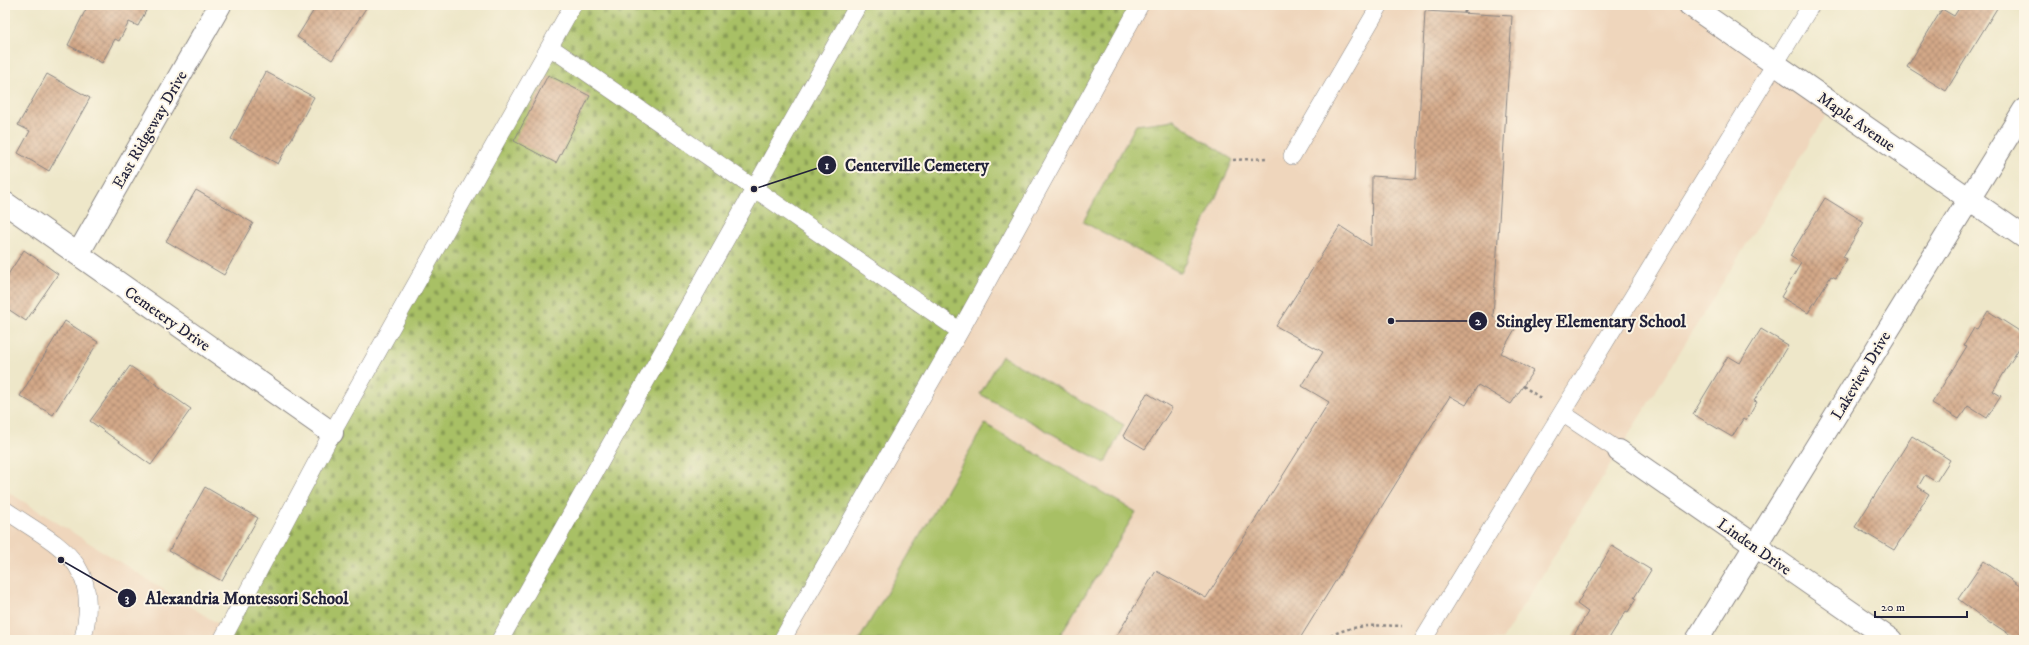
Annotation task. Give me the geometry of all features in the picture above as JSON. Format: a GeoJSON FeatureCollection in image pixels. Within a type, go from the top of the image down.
{"type":"FeatureCollection","features":[{"type":"Feature","properties":{"kind":"street","name":"East Ridgeway Drive"},"geometry":{"type":"LineString","coordinates":[[78,254],[220,5]]}},
{"type":"Feature","properties":{"kind":"street","name":"Maple Avenue"},"geometry":{"type":"LineString","coordinates":[[1690,5],[2024,237]]}},
{"type":"Feature","properties":{"kind":"street","name":"Lakeview Drive"},"geometry":{"type":"LineString","coordinates":[[1697,640],[2024,110]]}},
{"type":"Feature","properties":{"kind":"street","name":"Cemetery Drive"},"geometry":{"type":"LineString","coordinates":[[5,203],[332,433]]}},
{"type":"Feature","properties":{"kind":"street","name":"Linden Drive"},"geometry":{"type":"LineString","coordinates":[[1619,451],[1891,640]]}},
{"type":"Feature","properties":{"kind":"lane"},"geometry":{"type":"LineString","coordinates":[[222,640],[332,433],[573,5]]}},
{"type":"Feature","properties":{"kind":"lane"},"geometry":{"type":"LineString","coordinates":[[500,640],[858,5]]}},
{"type":"Feature","properties":{"kind":"lane"},"geometry":{"type":"LineString","coordinates":[[782,640],[960,331],[1140,5]]}},
{"type":"Feature","properties":{"kind":"lane"},"geometry":{"type":"LineString","coordinates":[[1292,156],[1380,5]]}},
{"type":"Feature","properties":{"kind":"lane"},"geometry":{"type":"LineString","coordinates":[[1423,640],[1811,5]]}},
{"type":"Feature","properties":{"kind":"lane"},"geometry":{"type":"LineString","coordinates":[[550,46],[960,331]]}},
{"type":"Feature","properties":{"kind":"lane"},"geometry":{"type":"LineString","coordinates":[[1562,413],[1619,451]]}},
{"type":"Feature","properties":{"kind":"lane"},"geometry":{"type":"LineString","coordinates":[[5,510],[68,554],[84,576],[89,604],[83,638]]}},
{"type":"Feature","properties":{"kind":"path"},"geometry":{"type":"LineString","coordinates":[[1464,13],[1470,5]]}},
{"type":"Feature","properties":{"kind":"path"},"geometry":{"type":"LineString","coordinates":[[1233,160],[1292,156]]}},
{"type":"Feature","properties":{"kind":"path"},"geometry":{"type":"LineString","coordinates":[[1326,640],[1332,634],[1369,625],[1404,626]]}},
{"type":"Feature","properties":{"kind":"shaded area"},"geometry":{"type":"Polygon","coordinates":[[[1139,5],[1690,5],[1833,104],[1502,640],[780,640],[1139,5]]]}},
{"type":"Feature","properties":{"kind":"shaded area"},"geometry":{"type":"Polygon","coordinates":[[[5,490],[228,630],[222,640],[5,640],[5,490]]]}},
{"type":"Feature","properties":{"kind":"green space"},"geometry":{"type":"Polygon","coordinates":[[[573,5],[1140,5],[782,640],[222,640],[573,5]]]}},
{"type":"Feature","properties":{"kind":"green space"},"geometry":{"type":"Polygon","coordinates":[[[1174,120],[1233,160],[1181,273],[1083,222],[1136,125],[1174,120]]]}},
{"type":"Feature","properties":{"kind":"green space"},"geometry":{"type":"Polygon","coordinates":[[[1002,356],[1124,425],[1105,463],[980,394],[1002,356]]]}},
{"type":"Feature","properties":{"kind":"green space"},"geometry":{"type":"Polygon","coordinates":[[[985,424],[1136,512],[1057,640],[859,640],[985,424]]]}},
{"type":"Feature","properties":{"kind":"building"},"geometry":{"type":"Polygon","coordinates":[[[88,5],[149,5],[138,26],[129,22],[119,41],[115,39],[102,63],[68,45],[88,5]]]}},
{"type":"Feature","properties":{"kind":"building"},"geometry":{"type":"Polygon","coordinates":[[[317,5],[368,5],[332,60],[297,37],[317,5]]]}},
{"type":"Feature","properties":{"kind":"building"},"geometry":{"type":"Polygon","coordinates":[[[1961,5],[1999,5],[1946,91],[1907,67],[1942,9],[1954,16],[1961,5]]]}},
{"type":"Feature","properties":{"kind":"building"},"geometry":{"type":"Polygon","coordinates":[[[1425,11],[1512,16],[1493,316],[1515,329],[1501,353],[1533,371],[1511,404],[1478,385],[1466,405],[1450,396],[1299,640],[1114,640],[1156,571],[1206,598],[1329,402],[1302,386],[1323,352],[1276,326],[1340,226],[1371,246],[1372,176],[1416,179],[1425,11]]]}},
{"type":"Feature","properties":{"kind":"building"},"geometry":{"type":"Polygon","coordinates":[[[266,72],[314,97],[278,164],[231,139],[266,72]]]}},
{"type":"Feature","properties":{"kind":"building"},"geometry":{"type":"Polygon","coordinates":[[[47,74],[90,98],[49,171],[18,153],[30,131],[18,125],[47,74]]]}},
{"type":"Feature","properties":{"kind":"building"},"geometry":{"type":"Polygon","coordinates":[[[548,75],[590,96],[556,163],[514,141],[548,75]]]}},
{"type":"Feature","properties":{"kind":"building"},"geometry":{"type":"Polygon","coordinates":[[[196,190],[253,223],[224,275],[166,241],[196,190]]]}},
{"type":"Feature","properties":{"kind":"building"},"geometry":{"type":"Polygon","coordinates":[[[1825,198],[1864,222],[1843,257],[1847,259],[1836,278],[1831,276],[1808,313],[1781,297],[1801,263],[1790,256],[1825,198]]]}},
{"type":"Feature","properties":{"kind":"building"},"geometry":{"type":"Polygon","coordinates":[[[24,250],[58,274],[26,321],[5,307],[5,279],[24,250]]]}},
{"type":"Feature","properties":{"kind":"building"},"geometry":{"type":"Polygon","coordinates":[[[1988,311],[2024,334],[2024,340],[1993,391],[2001,396],[1987,418],[1968,406],[1959,419],[1932,403],[1967,346],[1964,345],[1974,328],[1977,329],[1988,311]]]}},
{"type":"Feature","properties":{"kind":"building"},"geometry":{"type":"Polygon","coordinates":[[[65,321],[98,342],[53,415],[20,396],[65,321]]]}},
{"type":"Feature","properties":{"kind":"building"},"geometry":{"type":"Polygon","coordinates":[[[1761,329],[1788,345],[1754,401],[1757,402],[1746,421],[1743,419],[1732,437],[1693,414],[1728,356],[1740,363],[1761,329]]]}},
{"type":"Feature","properties":{"kind":"building"},"geometry":{"type":"Polygon","coordinates":[[[130,366],[191,409],[151,465],[90,421],[130,366]]]}},
{"type":"Feature","properties":{"kind":"building"},"geometry":{"type":"Polygon","coordinates":[[[1147,393],[1172,408],[1145,449],[1123,436],[1147,393]]]}},
{"type":"Feature","properties":{"kind":"building"},"geometry":{"type":"Polygon","coordinates":[[[1912,436],[1950,460],[1936,482],[1925,475],[1918,487],[1929,494],[1894,550],[1855,527],[1912,436]]]}},
{"type":"Feature","properties":{"kind":"building"},"geometry":{"type":"Polygon","coordinates":[[[205,487],[258,518],[222,581],[169,551],[205,487]]]}},
{"type":"Feature","properties":{"kind":"building"},"geometry":{"type":"Polygon","coordinates":[[[1612,546],[1651,570],[1634,598],[1636,599],[1628,612],[1626,611],[1608,640],[1571,640],[1588,612],[1577,604],[1612,546]]]}},
{"type":"Feature","properties":{"kind":"building"},"geometry":{"type":"Polygon","coordinates":[[[1984,561],[2024,589],[2024,640],[2018,640],[1992,623],[1991,624],[1958,599],[1984,561]]]}},
{"type":"Feature","properties":{"kind":"place","name":"Centerville Cemetery"},"geometry":{"type":"Point","coordinates":[754,189]}},
{"type":"Feature","properties":{"kind":"place","name":"Stingley Elementary School"},"geometry":{"type":"Point","coordinates":[1391,321]}},
{"type":"Feature","properties":{"kind":"place","name":"Alexandria Montessori School"},"geometry":{"type":"Point","coordinates":[61,560]}}]}
